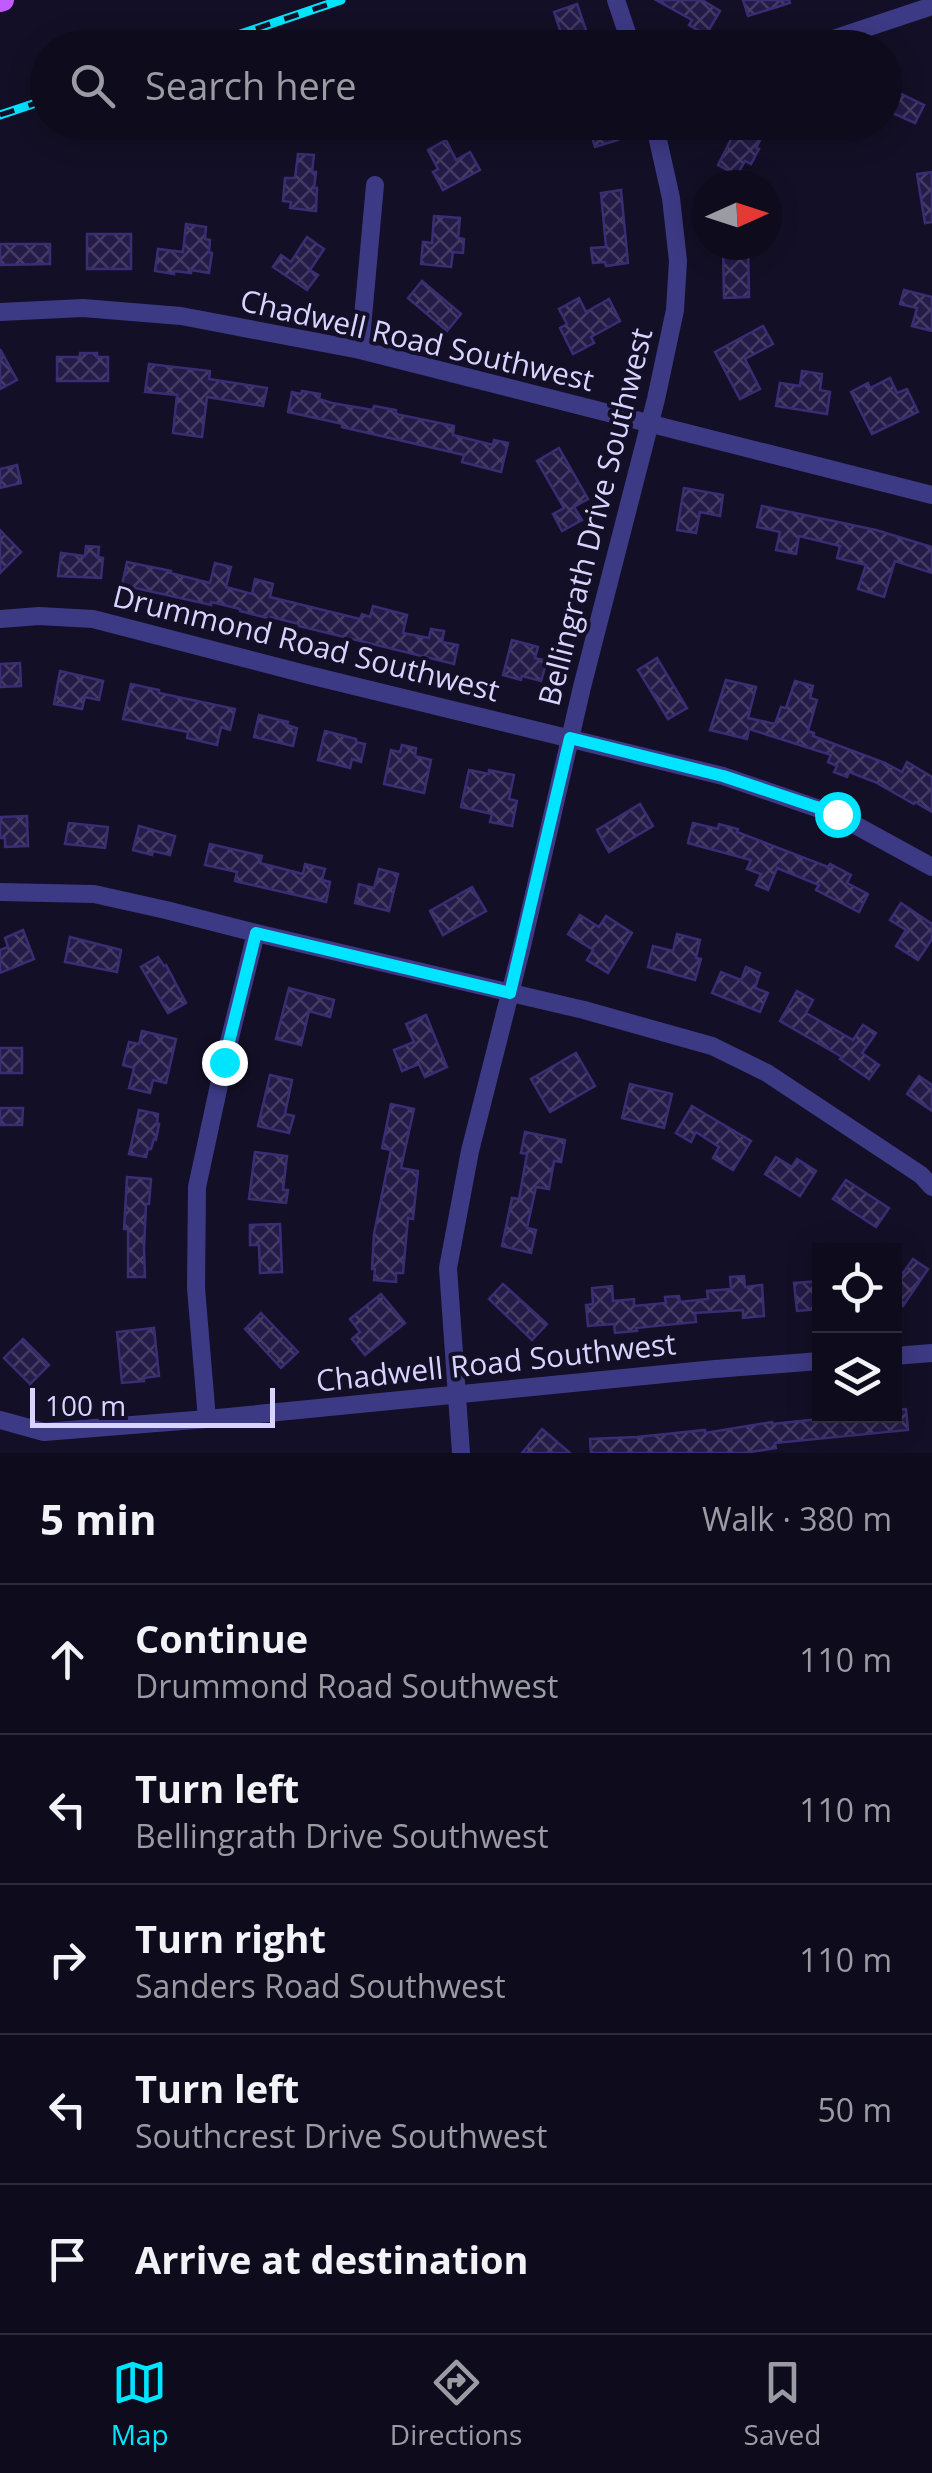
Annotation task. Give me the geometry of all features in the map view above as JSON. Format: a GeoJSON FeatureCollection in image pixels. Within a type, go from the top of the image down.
{"type":"FeatureCollection","features":[{"type":"Feature","properties":{"kind":"street"},"geometry":{"type":"LineString","coordinates":[[616,0],[626,30]]}},
{"type":"Feature","properties":{"kind":"street"},"geometry":{"type":"LineString","coordinates":[[860,30],[932,6]]}},
{"type":"Feature","properties":{"kind":"street","name":"Bellingrath Drive Southwest"},"geometry":{"type":"LineString","coordinates":[[460,1453],[448,1268],[470,1151],[675,310],[678,261],[671,198],[658,140]]}},
{"type":"Feature","properties":{"kind":"street"},"geometry":{"type":"LineString","coordinates":[[360,350],[376,185]]}},
{"type":"Feature","properties":{"kind":"street","name":"Chadwell Road Southwest"},"geometry":{"type":"LineString","coordinates":[[0,312],[83,308],[180,316],[360,350],[932,495]]}},
{"type":"Feature","properties":{"kind":"street","name":"Drummond Road Southwest"},"geometry":{"type":"LineString","coordinates":[[0,619],[94,619],[723,776],[837,814],[932,868]]}},
{"type":"Feature","properties":{"kind":"street"},"geometry":{"type":"LineString","coordinates":[[0,892],[94,894],[584,1010],[712,1046],[767,1072],[921,1175],[932,1188]]}},
{"type":"Feature","properties":{"kind":"street"},"geometry":{"type":"LineString","coordinates":[[208,1419],[196,1288],[197,1187],[256,933]]}},
{"type":"Feature","properties":{"kind":"street"},"geometry":{"type":"LineString","coordinates":[[902,1355],[932,1353]]}},
{"type":"Feature","properties":{"kind":"street","name":"Chadwell Road Southwest"},"geometry":{"type":"LineString","coordinates":[[0,1420],[44,1432],[812,1362]]}},
{"type":"Feature","properties":{"kind":"building"},"geometry":{"type":"Polygon","coordinates":[[[656,0],[702,0],[720,11],[709,30],[689,25],[692,20],[656,0]]]}},
{"type":"Feature","properties":{"kind":"building"},"geometry":{"type":"Polygon","coordinates":[[[743,0],[789,0],[790,3],[748,16],[743,0]]]}},
{"type":"Feature","properties":{"kind":"building"},"geometry":{"type":"Polygon","coordinates":[[[577,4],[586,30],[560,30],[554,12],[577,4]]]}},
{"type":"Feature","properties":{"kind":"building"},"geometry":{"type":"Polygon","coordinates":[[[902,94],[924,105],[915,123],[902,117],[902,94]]]}},
{"type":"Feature","properties":{"kind":"building"},"geometry":{"type":"Polygon","coordinates":[[[446,140],[456,160],[470,152],[480,170],[443,190],[433,172],[438,169],[428,150],[446,140]]]}},
{"type":"Feature","properties":{"kind":"building"},"geometry":{"type":"Polygon","coordinates":[[[593,140],[618,140],[595,147],[593,140]]]}},
{"type":"Feature","properties":{"kind":"building"},"geometry":{"type":"Polygon","coordinates":[[[731,140],[760,140],[751,164],[745,161],[740,170],[718,165],[731,140]]]}},
{"type":"Feature","properties":{"kind":"building"},"geometry":{"type":"Polygon","coordinates":[[[298,154],[314,155],[316,211],[290,208],[291,202],[283,201],[285,178],[295,178],[298,154]]]}},
{"type":"Feature","properties":{"kind":"building"},"geometry":{"type":"Polygon","coordinates":[[[932,172],[932,222],[925,223],[917,174],[932,172]]]}},
{"type":"Feature","properties":{"kind":"building"},"geometry":{"type":"Polygon","coordinates":[[[621,190],[628,263],[593,263],[591,248],[606,247],[601,193],[621,190]]]}},
{"type":"Feature","properties":{"kind":"building"},"geometry":{"type":"Polygon","coordinates":[[[434,216],[460,218],[458,238],[464,239],[463,253],[453,252],[451,267],[421,264],[423,242],[432,243],[434,216]]]}},
{"type":"Feature","properties":{"kind":"building"},"geometry":{"type":"Polygon","coordinates":[[[186,224],[206,227],[205,239],[210,240],[212,253],[209,273],[155,271],[158,249],[183,252],[186,224]]]}},
{"type":"Feature","properties":{"kind":"building"},"geometry":{"type":"Polygon","coordinates":[[[87,234],[131,234],[131,269],[87,269],[87,234]]]}},
{"type":"Feature","properties":{"kind":"building"},"geometry":{"type":"Polygon","coordinates":[[[307,237],[324,249],[310,270],[318,275],[307,290],[273,267],[281,255],[291,262],[307,237]]]}},
{"type":"Feature","properties":{"kind":"building"},"geometry":{"type":"Polygon","coordinates":[[[0,244],[50,244],[50,264],[0,265],[0,244]]]}},
{"type":"Feature","properties":{"kind":"building"},"geometry":{"type":"Polygon","coordinates":[[[723,260],[748,260],[749,297],[724,298],[723,260]]]}},
{"type":"Feature","properties":{"kind":"building"},"geometry":{"type":"Polygon","coordinates":[[[422,281],[461,314],[447,331],[408,298],[422,281]]]}},
{"type":"Feature","properties":{"kind":"building"},"geometry":{"type":"Polygon","coordinates":[[[904,290],[932,297],[932,331],[912,326],[917,308],[900,304],[904,290]]]}},
{"type":"Feature","properties":{"kind":"building"},"geometry":{"type":"Polygon","coordinates":[[[579,298],[586,312],[609,299],[620,321],[591,337],[594,343],[573,354],[560,328],[567,324],[559,309],[579,298]]]}},
{"type":"Feature","properties":{"kind":"building"},"geometry":{"type":"Polygon","coordinates":[[[763,326],[773,344],[745,359],[760,389],[740,399],[715,352],[763,326]]]}},
{"type":"Feature","properties":{"kind":"building"},"geometry":{"type":"Polygon","coordinates":[[[0,349],[17,380],[0,389],[0,349]]]}},
{"type":"Feature","properties":{"kind":"building"},"geometry":{"type":"Polygon","coordinates":[[[80,353],[108,357],[108,381],[57,381],[57,357],[80,357],[80,353]]]}},
{"type":"Feature","properties":{"kind":"building"},"geometry":{"type":"Polygon","coordinates":[[[149,364],[210,371],[209,379],[267,388],[263,406],[207,397],[202,437],[173,433],[177,395],[145,392],[149,364]]]}},
{"type":"Feature","properties":{"kind":"building"},"geometry":{"type":"Polygon","coordinates":[[[802,371],[822,374],[820,390],[830,392],[827,414],[776,406],[780,383],[800,386],[802,371]]]}},
{"type":"Feature","properties":{"kind":"building"},"geometry":{"type":"Polygon","coordinates":[[[890,378],[897,393],[907,389],[918,412],[872,434],[851,392],[890,378]]]}},
{"type":"Feature","properties":{"kind":"building"},"geometry":{"type":"Polygon","coordinates":[[[292,392],[320,394],[319,399],[332,403],[396,410],[396,414],[454,426],[453,435],[493,445],[494,440],[508,443],[501,472],[462,462],[464,455],[288,412],[292,392]]]}},
{"type":"Feature","properties":{"kind":"building"},"geometry":{"type":"Polygon","coordinates":[[[559,448],[588,499],[574,507],[582,520],[562,531],[553,514],[564,508],[537,461],[559,448]]]}},
{"type":"Feature","properties":{"kind":"building"},"geometry":{"type":"Polygon","coordinates":[[[17,465],[21,483],[0,488],[0,469],[17,465]]]}},
{"type":"Feature","properties":{"kind":"building"},"geometry":{"type":"Polygon","coordinates":[[[684,488],[723,495],[720,516],[700,512],[696,533],[677,530],[684,488]]]}},
{"type":"Feature","properties":{"kind":"building"},"geometry":{"type":"Polygon","coordinates":[[[762,506],[876,530],[932,547],[932,573],[895,561],[884,597],[858,589],[866,565],[837,558],[840,546],[799,536],[796,554],[776,550],[780,532],[757,527],[762,506]]]}},
{"type":"Feature","properties":{"kind":"building"},"geometry":{"type":"Polygon","coordinates":[[[0,530],[21,552],[0,573],[0,530]]]}},
{"type":"Feature","properties":{"kind":"building"},"geometry":{"type":"Polygon","coordinates":[[[86,546],[99,547],[98,557],[103,558],[101,578],[58,576],[61,553],[85,556],[86,546]]]}},
{"type":"Feature","properties":{"kind":"building"},"geometry":{"type":"Polygon","coordinates":[[[127,562],[210,583],[215,563],[231,567],[226,587],[252,594],[255,579],[273,584],[270,597],[360,619],[362,614],[370,617],[373,606],[407,615],[403,633],[429,638],[431,629],[444,631],[442,642],[458,645],[454,664],[211,602],[122,585],[127,562]]]}},
{"type":"Feature","properties":{"kind":"building"},"geometry":{"type":"Polygon","coordinates":[[[512,640],[538,647],[535,658],[547,661],[541,681],[503,675],[512,640]]]}},
{"type":"Feature","properties":{"kind":"building"},"geometry":{"type":"Polygon","coordinates":[[[657,658],[687,708],[668,719],[638,670],[657,658]]]}},
{"type":"Feature","properties":{"kind":"building"},"geometry":{"type":"Polygon","coordinates":[[[20,663],[21,686],[0,687],[0,664],[20,663]]]}},
{"type":"Feature","properties":{"kind":"building"},"geometry":{"type":"Polygon","coordinates":[[[60,671],[103,681],[99,700],[85,697],[82,709],[54,704],[60,671]]]}},
{"type":"Feature","properties":{"kind":"building"},"geometry":{"type":"Polygon","coordinates":[[[726,680],[756,687],[748,718],[775,724],[781,707],[786,708],[795,681],[813,686],[810,698],[817,700],[808,731],[902,772],[907,762],[932,777],[932,812],[875,782],[849,772],[847,777],[834,772],[837,766],[828,762],[831,755],[749,729],[747,739],[710,730],[726,680]]]}},
{"type":"Feature","properties":{"kind":"building"},"geometry":{"type":"Polygon","coordinates":[[[131,684],[235,709],[230,730],[221,727],[217,745],[187,738],[188,732],[123,719],[131,684]]]}},
{"type":"Feature","properties":{"kind":"building"},"geometry":{"type":"Polygon","coordinates":[[[259,715],[297,728],[293,746],[254,737],[259,715]]]}},
{"type":"Feature","properties":{"kind":"building"},"geometry":{"type":"Polygon","coordinates":[[[325,731],[365,744],[361,762],[352,759],[350,768],[318,760],[325,731]]]}},
{"type":"Feature","properties":{"kind":"building"},"geometry":{"type":"Polygon","coordinates":[[[402,745],[416,748],[415,756],[431,760],[424,793],[384,784],[391,750],[400,752],[402,745]]]}},
{"type":"Feature","properties":{"kind":"building"},"geometry":{"type":"Polygon","coordinates":[[[469,770],[514,775],[509,799],[517,801],[512,826],[490,822],[492,814],[461,807],[469,770]]]}},
{"type":"Feature","properties":{"kind":"building"},"geometry":{"type":"Polygon","coordinates":[[[640,804],[653,826],[609,852],[597,830],[640,804]]]}},
{"type":"Feature","properties":{"kind":"building"},"geometry":{"type":"Polygon","coordinates":[[[27,816],[28,846],[5,847],[5,838],[0,838],[0,817],[27,816]]]}},
{"type":"Feature","properties":{"kind":"building"},"geometry":{"type":"Polygon","coordinates":[[[69,823],[108,827],[105,848],[65,844],[69,823]]]}},
{"type":"Feature","properties":{"kind":"building"},"geometry":{"type":"Polygon","coordinates":[[[693,823],[738,829],[737,832],[828,867],[830,864],[851,875],[847,883],[868,894],[859,912],[816,890],[819,885],[777,868],[768,890],[756,885],[761,874],[747,869],[751,860],[688,843],[693,823]]]}},
{"type":"Feature","properties":{"kind":"building"},"geometry":{"type":"Polygon","coordinates":[[[139,826],[175,836],[170,855],[133,850],[139,826]]]}},
{"type":"Feature","properties":{"kind":"building"},"geometry":{"type":"Polygon","coordinates":[[[210,844],[262,856],[260,863],[303,874],[305,864],[325,869],[322,880],[330,882],[326,902],[235,881],[237,872],[205,865],[210,844]]]}},
{"type":"Feature","properties":{"kind":"building"},"geometry":{"type":"Polygon","coordinates":[[[379,869],[398,874],[389,911],[355,903],[359,884],[374,888],[379,869]]]}},
{"type":"Feature","properties":{"kind":"building"},"geometry":{"type":"Polygon","coordinates":[[[472,887],[486,911],[443,935],[430,911],[472,887]]]}},
{"type":"Feature","properties":{"kind":"building"},"geometry":{"type":"Polygon","coordinates":[[[901,903],[932,924],[932,939],[918,960],[896,946],[906,930],[890,920],[901,903]]]}},
{"type":"Feature","properties":{"kind":"building"},"geometry":{"type":"Polygon","coordinates":[[[580,915],[599,927],[606,916],[632,933],[608,973],[587,960],[593,950],[568,934],[580,915]]]}},
{"type":"Feature","properties":{"kind":"building"},"geometry":{"type":"Polygon","coordinates":[[[23,930],[34,959],[0,973],[0,950],[8,947],[5,938],[23,930]]]}},
{"type":"Feature","properties":{"kind":"building"},"geometry":{"type":"Polygon","coordinates":[[[677,934],[700,940],[696,958],[701,959],[695,980],[648,967],[653,946],[673,951],[677,934]]]}},
{"type":"Feature","properties":{"kind":"building"},"geometry":{"type":"Polygon","coordinates":[[[70,937],[121,950],[117,972],[65,962],[70,937]]]}},
{"type":"Feature","properties":{"kind":"building"},"geometry":{"type":"Polygon","coordinates":[[[158,957],[186,1003],[168,1013],[141,967],[158,957]]]}},
{"type":"Feature","properties":{"kind":"building"},"geometry":{"type":"Polygon","coordinates":[[[746,967],[760,973],[755,988],[768,993],[760,1012],[712,993],[721,972],[741,980],[746,967]]]}},
{"type":"Feature","properties":{"kind":"building"},"geometry":{"type":"Polygon","coordinates":[[[289,988],[334,1000],[330,1017],[309,1011],[301,1045],[276,1039],[289,988]]]}},
{"type":"Feature","properties":{"kind":"building"},"geometry":{"type":"Polygon","coordinates":[[[797,991],[813,1000],[806,1013],[853,1040],[863,1025],[876,1033],[862,1053],[879,1065],[869,1079],[842,1057],[780,1021],[797,991]]]}},
{"type":"Feature","properties":{"kind":"building"},"geometry":{"type":"Polygon","coordinates":[[[426,1015],[447,1067],[425,1077],[419,1064],[402,1071],[394,1050],[414,1042],[406,1024],[426,1015]]]}},
{"type":"Feature","properties":{"kind":"building"},"geometry":{"type":"Polygon","coordinates":[[[142,1031],[176,1039],[166,1083],[153,1080],[150,1093],[129,1088],[134,1068],[123,1065],[129,1042],[139,1044],[142,1031]]]}},
{"type":"Feature","properties":{"kind":"building"},"geometry":{"type":"Polygon","coordinates":[[[0,1048],[22,1048],[22,1073],[0,1073],[0,1048]]]}},
{"type":"Feature","properties":{"kind":"building"},"geometry":{"type":"Polygon","coordinates":[[[576,1053],[595,1086],[550,1112],[531,1079],[576,1053]]]}},
{"type":"Feature","properties":{"kind":"building"},"geometry":{"type":"Polygon","coordinates":[[[270,1075],[292,1080],[285,1114],[294,1116],[289,1133],[258,1126],[270,1075]]]}},
{"type":"Feature","properties":{"kind":"building"},"geometry":{"type":"Polygon","coordinates":[[[919,1076],[932,1085],[932,1111],[907,1094],[919,1076]]]}},
{"type":"Feature","properties":{"kind":"building"},"geometry":{"type":"Polygon","coordinates":[[[630,1084],[672,1094],[664,1128],[622,1118],[630,1084]]]}},
{"type":"Feature","properties":{"kind":"building"},"geometry":{"type":"Polygon","coordinates":[[[391,1104],[414,1109],[401,1168],[418,1171],[413,1219],[408,1218],[403,1273],[396,1273],[396,1282],[374,1280],[372,1269],[374,1234],[391,1150],[382,1148],[391,1104]]]}},
{"type":"Feature","properties":{"kind":"building"},"geometry":{"type":"Polygon","coordinates":[[[692,1106],[751,1141],[733,1170],[713,1158],[719,1147],[696,1132],[691,1142],[676,1133],[692,1106]]]}},
{"type":"Feature","properties":{"kind":"building"},"geometry":{"type":"Polygon","coordinates":[[[0,1108],[23,1108],[22,1125],[0,1125],[0,1108]]]}},
{"type":"Feature","properties":{"kind":"building"},"geometry":{"type":"Polygon","coordinates":[[[139,1110],[158,1114],[156,1140],[146,1157],[129,1154],[139,1110]]]}},
{"type":"Feature","properties":{"kind":"building"},"geometry":{"type":"Polygon","coordinates":[[[525,1132],[565,1140],[561,1162],[554,1161],[549,1189],[536,1187],[527,1228],[536,1230],[531,1253],[502,1246],[512,1198],[519,1199],[527,1154],[521,1153],[525,1132]]]}},
{"type":"Feature","properties":{"kind":"building"},"geometry":{"type":"Polygon","coordinates":[[[255,1152],[287,1156],[283,1190],[288,1190],[286,1203],[249,1199],[255,1152]]]}},
{"type":"Feature","properties":{"kind":"building"},"geometry":{"type":"Polygon","coordinates":[[[776,1157],[792,1167],[797,1159],[816,1171],[800,1196],[765,1174],[776,1157]]]}},
{"type":"Feature","properties":{"kind":"building"},"geometry":{"type":"Polygon","coordinates":[[[127,1177],[151,1179],[146,1204],[145,1277],[128,1277],[128,1229],[124,1229],[127,1177]]]}},
{"type":"Feature","properties":{"kind":"building"},"geometry":{"type":"Polygon","coordinates":[[[846,1180],[889,1208],[876,1227],[833,1199],[846,1180]]]}},
{"type":"Feature","properties":{"kind":"building"},"geometry":{"type":"Polygon","coordinates":[[[280,1224],[282,1272],[260,1273],[259,1245],[250,1245],[250,1225],[280,1224]]]}},
{"type":"Feature","properties":{"kind":"building"},"geometry":{"type":"Polygon","coordinates":[[[913,1259],[928,1269],[903,1306],[902,1272],[913,1259]]]}},
{"type":"Feature","properties":{"kind":"building"},"geometry":{"type":"Polygon","coordinates":[[[744,1276],[745,1287],[762,1285],[764,1316],[743,1318],[743,1310],[695,1313],[696,1322],[615,1333],[614,1324],[588,1326],[586,1305],[593,1304],[592,1288],[612,1286],[613,1301],[634,1299],[634,1306],[666,1303],[665,1297],[679,1296],[680,1302],[708,1299],[707,1291],[731,1289],[730,1277],[744,1276]]]}},
{"type":"Feature","properties":{"kind":"building"},"geometry":{"type":"Polygon","coordinates":[[[812,1282],[812,1310],[797,1311],[794,1283],[812,1282]]]}},
{"type":"Feature","properties":{"kind":"building"},"geometry":{"type":"Polygon","coordinates":[[[503,1284],[547,1324],[532,1340],[489,1299],[503,1284]]]}},
{"type":"Feature","properties":{"kind":"building"},"geometry":{"type":"Polygon","coordinates":[[[381,1294],[405,1323],[365,1355],[352,1339],[360,1332],[350,1319],[381,1294]]]}},
{"type":"Feature","properties":{"kind":"building"},"geometry":{"type":"Polygon","coordinates":[[[261,1313],[298,1352],[281,1368],[245,1329],[261,1313]]]}},
{"type":"Feature","properties":{"kind":"building"},"geometry":{"type":"Polygon","coordinates":[[[154,1328],[159,1376],[122,1383],[117,1332],[154,1328]]]}},
{"type":"Feature","properties":{"kind":"building"},"geometry":{"type":"Polygon","coordinates":[[[23,1339],[49,1365],[30,1384],[4,1358],[23,1339]]]}},
{"type":"Feature","properties":{"kind":"building"},"geometry":{"type":"Polygon","coordinates":[[[902,1409],[906,1409],[908,1430],[775,1443],[776,1448],[744,1453],[591,1453],[590,1439],[705,1433],[812,1420],[812,1423],[902,1423],[902,1409]]]}},
{"type":"Feature","properties":{"kind":"building"},"geometry":{"type":"Polygon","coordinates":[[[542,1429],[570,1453],[522,1453],[542,1429]]]}},
{"type":"Feature","properties":{"kind":"railway"},"geometry":{"type":"LineString","coordinates":[[252,30],[341,0]]}},
{"type":"Feature","properties":{"kind":"railway"},"geometry":{"type":"LineString","coordinates":[[0,115],[30,105]]}},
{"type":"Feature","properties":{"kind":"route"},"geometry":{"type":"LineString","coordinates":[[224,1062],[256,933],[510,993],[570,738],[723,776],[837,814]]}}]}
